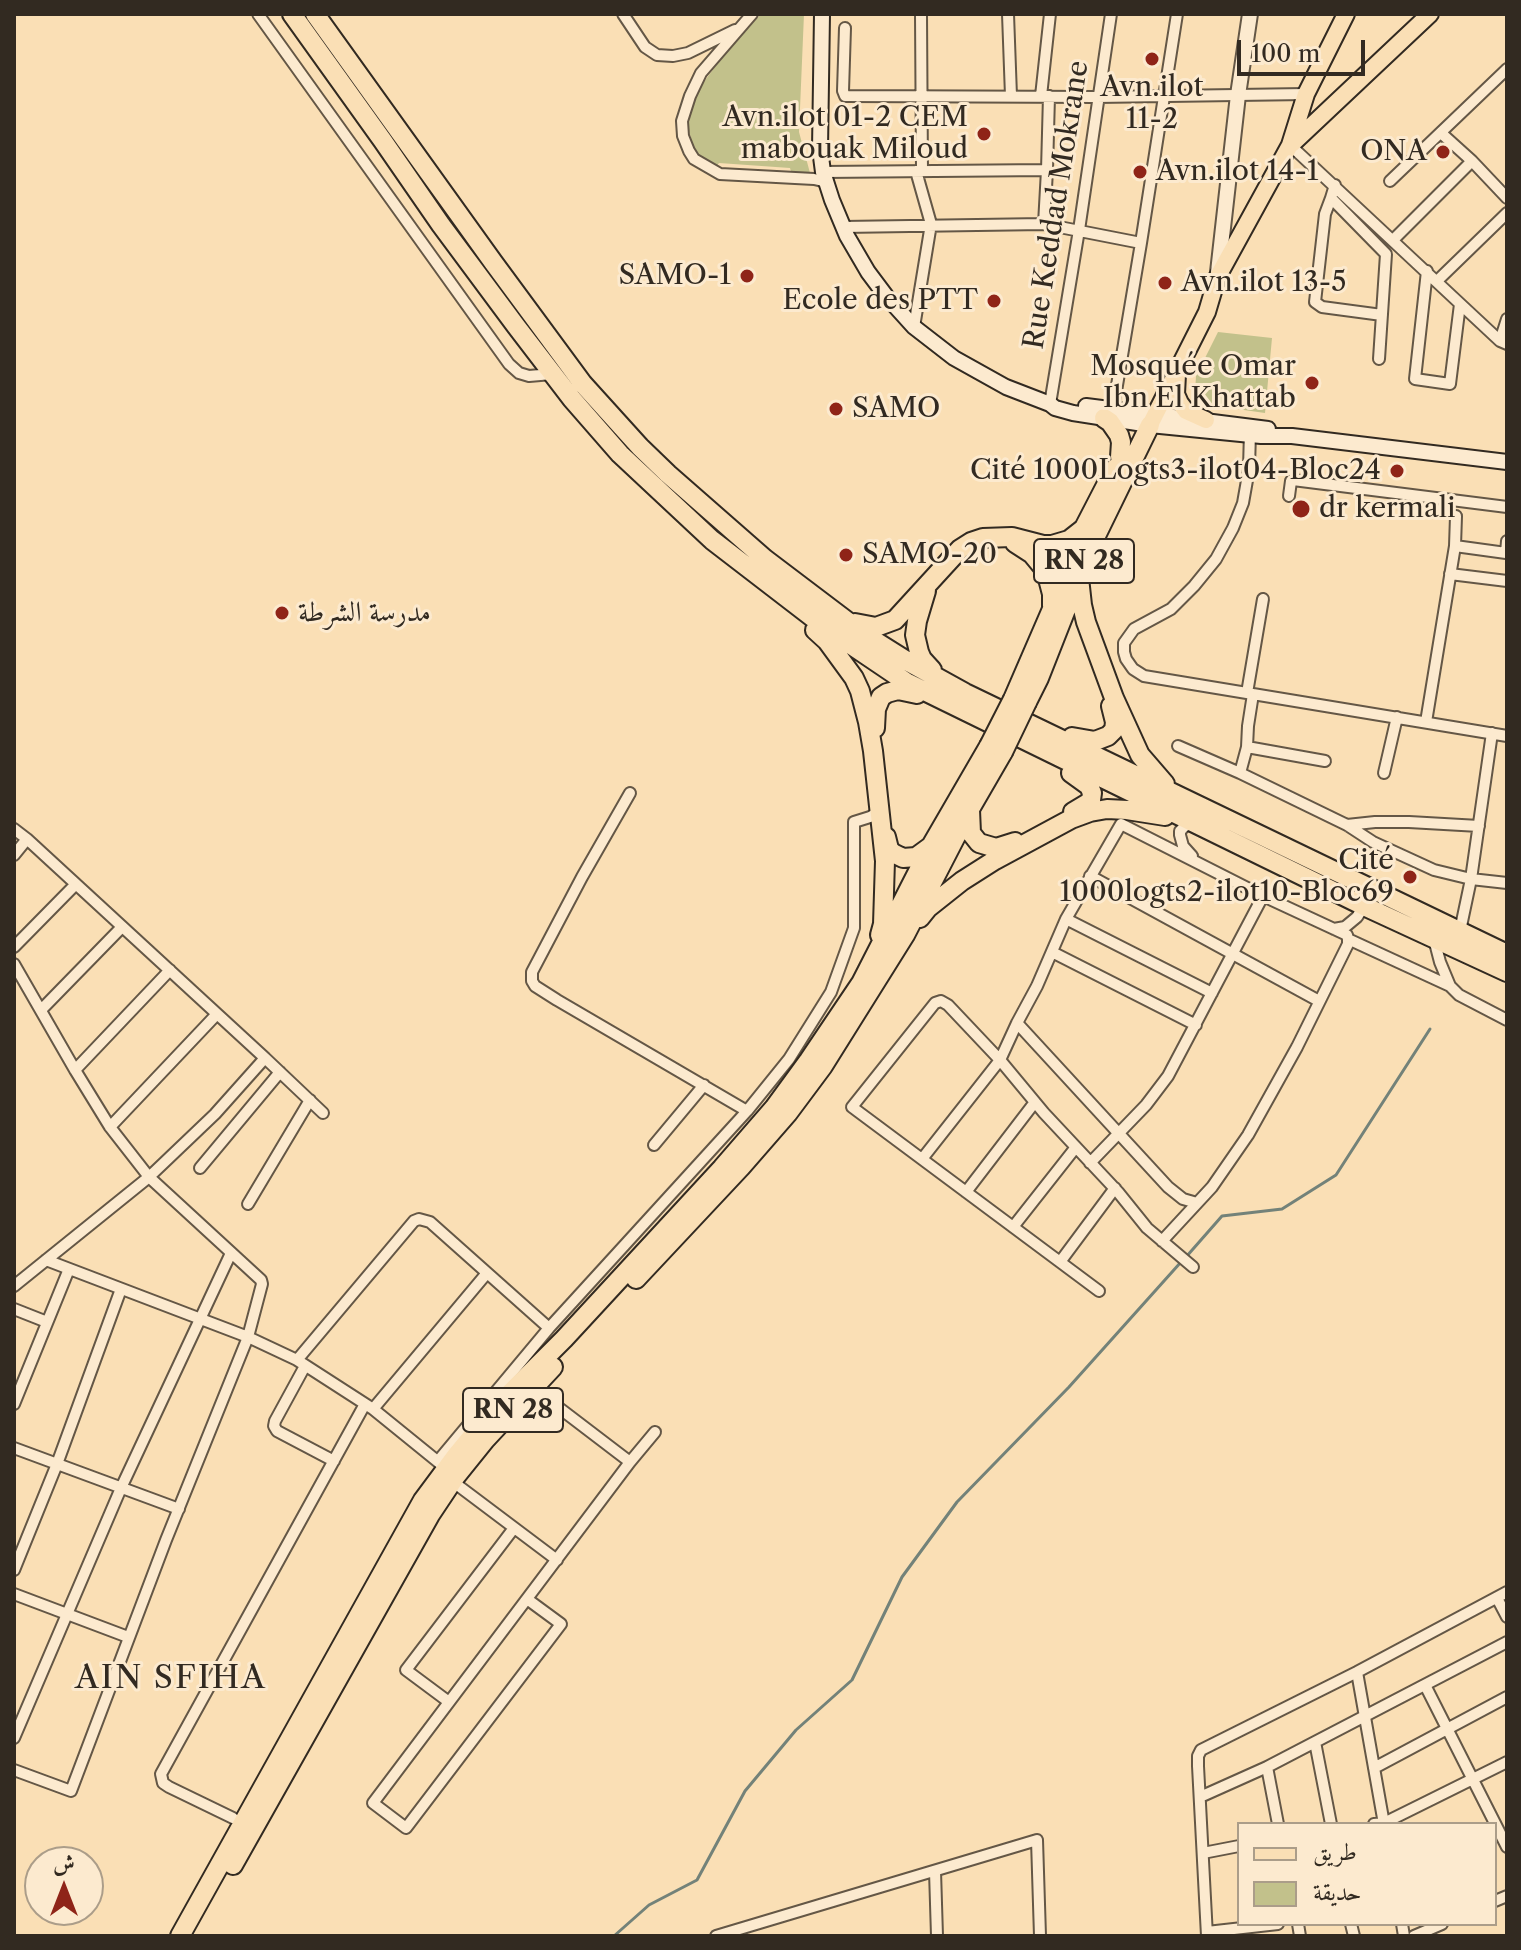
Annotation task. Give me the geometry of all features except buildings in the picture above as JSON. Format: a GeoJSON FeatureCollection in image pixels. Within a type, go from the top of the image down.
{"type":"FeatureCollection","features":[{"type":"Feature","properties":{"kind":"highway"},"geometry":{"type":"LineString","coordinates":[[292,14],[441,225],[572,399],[628,461],[712,540],[783,596],[906,682],[955,706]]}},
{"type":"Feature","properties":{"kind":"highway"},"geometry":{"type":"LineString","coordinates":[[315,14],[567,364],[640,447],[765,559],[864,634],[1134,795],[1507,972]]}},
{"type":"Feature","properties":{"kind":"highway"},"geometry":{"type":"LineString","coordinates":[[1108,413],[1119,435],[1120,457]]}},
{"type":"Feature","properties":{"kind":"highway"},"geometry":{"type":"LineString","coordinates":[[1020,700],[1084,528],[1120,457],[1147,419]]}},
{"type":"Feature","properties":{"kind":"highway","name":"RN 28"},"geometry":{"type":"LineString","coordinates":[[194,1936],[430,1515],[446,1471],[485,1440],[741,1167],[788,1113],[849,1026],[905,935],[970,809],[1020,700],[1039,678],[1079,573],[1147,419]]}},
{"type":"Feature","properties":{"kind":"highway"},"geometry":{"type":"LineString","coordinates":[[845,619],[866,626],[886,624],[905,611],[960,549],[971,542],[1001,537],[1052,545],[1069,540],[1084,528]]}},
{"type":"Feature","properties":{"kind":"highway"},"geometry":{"type":"LineString","coordinates":[[1001,537],[1023,547],[1041,564],[1049,580],[1052,609]]}},
{"type":"Feature","properties":{"kind":"highway"},"geometry":{"type":"LineString","coordinates":[[1079,573],[1082,605],[1092,644],[1127,730],[1140,755],[1176,794]]}},
{"type":"Feature","properties":{"kind":"highway"},"geometry":{"type":"LineString","coordinates":[[928,586],[915,635],[922,659],[943,681]]}},
{"type":"Feature","properties":{"kind":"highway"},"geometry":{"type":"LineString","coordinates":[[783,596],[827,641],[860,691],[873,751],[885,883],[883,924],[873,961]]}},
{"type":"Feature","properties":{"kind":"highway"},"geometry":{"type":"LineString","coordinates":[[1032,734],[1095,741],[1108,736],[1114,730],[1115,722],[1090,651],[1080,638],[1073,636],[1061,643],[1039,678]]}},
{"type":"Feature","properties":{"kind":"highway"},"geometry":{"type":"LineString","coordinates":[[931,846],[912,858],[899,857],[889,849],[887,842],[875,729],[876,709],[881,697],[898,690],[955,706],[1032,734],[1176,794],[1507,954]]}},
{"type":"Feature","properties":{"kind":"highway"},"geometry":{"type":"LineString","coordinates":[[970,809],[969,825],[974,839],[986,847],[996,848],[1038,831],[1088,803],[1092,796],[1089,786],[1032,734]]}},
{"type":"Feature","properties":{"kind":"highway"},"geometry":{"type":"LineString","coordinates":[[873,961],[931,846],[996,749]]}},
{"type":"Feature","properties":{"kind":"highway"},"geometry":{"type":"LineString","coordinates":[[905,935],[928,908],[962,881],[1071,819],[1090,812],[1127,810],[1195,822]]}},
{"type":"Feature","properties":{"kind":"highway","name":"RN 28"},"geometry":{"type":"LineString","coordinates":[[180,1936],[423,1500],[497,1406],[564,1339],[774,1108],[843,1011],[873,961]]}},
{"type":"Feature","properties":{"kind":"main road"},"geometry":{"type":"LineString","coordinates":[[822,14],[820,149],[825,177],[843,227],[868,272],[886,296],[914,327],[954,358],[1006,387],[1063,411],[1108,413],[1507,462]]}},
{"type":"Feature","properties":{"kind":"main road"},"geometry":{"type":"LineString","coordinates":[[1147,419],[1202,302],[1217,278],[1250,14]]}},
{"type":"Feature","properties":{"kind":"main road","name":"RN 28"},"geometry":{"type":"LineString","coordinates":[[1147,419],[1177,371],[1207,312],[1217,278],[1290,145],[1306,94],[1344,14]]}},
{"type":"Feature","properties":{"kind":"main road"},"geometry":{"type":"LineString","coordinates":[[1290,145],[1430,14]]}},
{"type":"Feature","properties":{"kind":"main road"},"geometry":{"type":"LineString","coordinates":[[1177,371],[1175,384],[1180,403],[1186,411],[1206,420],[1250,430]]}},
{"type":"Feature","properties":{"kind":"main road"},"geometry":{"type":"LineString","coordinates":[[1147,419],[1206,420]]}},
{"type":"Feature","properties":{"kind":"street"},"geometry":{"type":"LineString","coordinates":[[258,14],[509,364],[519,373],[529,376],[553,374]]}},
{"type":"Feature","properties":{"kind":"street"},"geometry":{"type":"LineString","coordinates":[[623,14],[645,47],[657,55],[688,53],[741,27]]}},
{"type":"Feature","properties":{"kind":"street"},"geometry":{"type":"LineString","coordinates":[[752,14],[701,73],[682,121],[683,136],[694,159],[720,174],[814,179],[919,171],[1047,170]]}},
{"type":"Feature","properties":{"kind":"street"},"geometry":{"type":"LineString","coordinates":[[914,327],[931,224],[919,171],[921,14]]}},
{"type":"Feature","properties":{"kind":"street"},"geometry":{"type":"LineString","coordinates":[[1008,14],[1011,96]]}},
{"type":"Feature","properties":{"kind":"street"},"geometry":{"type":"LineString","coordinates":[[1044,224],[1047,170],[1045,96],[1050,14]]}},
{"type":"Feature","properties":{"kind":"street","name":"Rue Keddad Mokrane"},"geometry":{"type":"LineString","coordinates":[[1050,404],[1111,14]]}},
{"type":"Feature","properties":{"kind":"street"},"geometry":{"type":"LineString","coordinates":[[1108,413],[1141,243],[1177,14]]}},
{"type":"Feature","properties":{"kind":"street"},"geometry":{"type":"LineString","coordinates":[[845,28],[845,96],[1306,94]]}},
{"type":"Feature","properties":{"kind":"street"},"geometry":{"type":"LineString","coordinates":[[1390,181],[1507,69]]}},
{"type":"Feature","properties":{"kind":"street"},"geometry":{"type":"LineString","coordinates":[[1441,133],[1507,198]]}},
{"type":"Feature","properties":{"kind":"street"},"geometry":{"type":"LineString","coordinates":[[1290,145],[1503,343]]}},
{"type":"Feature","properties":{"kind":"street"},"geometry":{"type":"LineString","coordinates":[[1393,240],[1472,161]]}},
{"type":"Feature","properties":{"kind":"street"},"geometry":{"type":"LineString","coordinates":[[1335,185],[1325,214],[1315,302],[1322,307],[1382,315]]}},
{"type":"Feature","properties":{"kind":"street"},"geometry":{"type":"LineString","coordinates":[[1331,198],[1386,254],[1379,359]]}},
{"type":"Feature","properties":{"kind":"street"},"geometry":{"type":"LineString","coordinates":[[1437,281],[1507,213]]}},
{"type":"Feature","properties":{"kind":"street"},"geometry":{"type":"LineString","coordinates":[[843,227],[1044,224],[1141,243]]}},
{"type":"Feature","properties":{"kind":"street"},"geometry":{"type":"LineString","coordinates":[[1427,271],[1415,379],[1450,384],[1460,304]]}},
{"type":"Feature","properties":{"kind":"street"},"geometry":{"type":"LineString","coordinates":[[1503,343],[1507,319]]}},
{"type":"Feature","properties":{"kind":"street"},"geometry":{"type":"LineString","coordinates":[[1250,430],[1249,469],[1243,503],[1233,528],[1216,559],[1194,586],[1171,609],[1134,629],[1124,643],[1126,659],[1133,669],[1144,676],[1507,736]]}},
{"type":"Feature","properties":{"kind":"street"},"geometry":{"type":"LineString","coordinates":[[1289,496],[1293,480],[1507,507]]}},
{"type":"Feature","properties":{"kind":"street"},"geometry":{"type":"LineString","coordinates":[[1426,722],[1455,546],[1456,516]]}},
{"type":"Feature","properties":{"kind":"street"},"geometry":{"type":"LineString","coordinates":[[1455,546],[1506,553],[1507,541]]}},
{"type":"Feature","properties":{"kind":"street"},"geometry":{"type":"LineString","coordinates":[[1450,574],[1507,581]]}},
{"type":"Feature","properties":{"kind":"street"},"geometry":{"type":"LineString","coordinates":[[1240,773],[1247,747],[1250,693],[1263,599]]}},
{"type":"Feature","properties":{"kind":"street"},"geometry":{"type":"LineString","coordinates":[[1384,773],[1397,717]]}},
{"type":"Feature","properties":{"kind":"street"},"geometry":{"type":"LineString","coordinates":[[1460,931],[1471,879],[1492,733]]}},
{"type":"Feature","properties":{"kind":"street"},"geometry":{"type":"LineString","coordinates":[[1178,746],[1347,825],[1407,859],[1434,870],[1471,879],[1507,883]]}},
{"type":"Feature","properties":{"kind":"street"},"geometry":{"type":"LineString","coordinates":[[1247,747],[1325,761]]}},
{"type":"Feature","properties":{"kind":"street"},"geometry":{"type":"LineString","coordinates":[[630,793],[532,972],[532,981],[557,1000],[747,1111]]}},
{"type":"Feature","properties":{"kind":"street"},"geometry":{"type":"LineString","coordinates":[[446,1471],[549,1328],[747,1111],[789,1059],[831,992],[854,928],[854,822],[880,811]]}},
{"type":"Feature","properties":{"kind":"street"},"geometry":{"type":"LineString","coordinates":[[1195,822],[1185,826],[1180,835],[1183,846],[1196,861]]}},
{"type":"Feature","properties":{"kind":"street"},"geometry":{"type":"LineString","coordinates":[[1347,825],[1409,822],[1479,826]]}},
{"type":"Feature","properties":{"kind":"street"},"geometry":{"type":"LineString","coordinates":[[922,1159],[1000,1060],[1066,919],[1121,824],[1347,935],[1348,939],[1297,1047],[1248,1135],[1212,1187],[1162,1241]]}},
{"type":"Feature","properties":{"kind":"street"},"geometry":{"type":"LineString","coordinates":[[14,829],[323,1113]]}},
{"type":"Feature","properties":{"kind":"street"},"geometry":{"type":"LineString","coordinates":[[14,855],[27,839]]}},
{"type":"Feature","properties":{"kind":"street"},"geometry":{"type":"LineString","coordinates":[[1090,876],[1319,1001]]}},
{"type":"Feature","properties":{"kind":"street"},"geometry":{"type":"LineString","coordinates":[[14,947],[76,884]]}},
{"type":"Feature","properties":{"kind":"street"},"geometry":{"type":"LineString","coordinates":[[1090,1163],[1157,1092],[1180,1058],[1263,896]]}},
{"type":"Feature","properties":{"kind":"street"},"geometry":{"type":"LineString","coordinates":[[1332,929],[1345,927],[1364,906]]}},
{"type":"Feature","properties":{"kind":"street"},"geometry":{"type":"LineString","coordinates":[[1066,919],[1212,993]]}},
{"type":"Feature","properties":{"kind":"street"},"geometry":{"type":"LineString","coordinates":[[41,1010],[122,927]]}},
{"type":"Feature","properties":{"kind":"street"},"geometry":{"type":"LineString","coordinates":[[1434,937],[1450,986]]}},
{"type":"Feature","properties":{"kind":"street"},"geometry":{"type":"LineString","coordinates":[[1348,939],[1450,986],[1459,995],[1507,1020]]}},
{"type":"Feature","properties":{"kind":"street"},"geometry":{"type":"LineString","coordinates":[[1052,952],[1196,1025]]}},
{"type":"Feature","properties":{"kind":"street"},"geometry":{"type":"LineString","coordinates":[[14,964],[110,1127],[149,1177],[262,1284],[248,1337],[128,1637],[71,1791],[14,1770]]}},
{"type":"Feature","properties":{"kind":"street"},"geometry":{"type":"LineString","coordinates":[[75,1070],[170,970]]}},
{"type":"Feature","properties":{"kind":"street"},"geometry":{"type":"LineString","coordinates":[[1099,1291],[852,1107],[935,1003],[941,1001],[948,1005],[1115,1188],[1147,1228],[1193,1267]]}},
{"type":"Feature","properties":{"kind":"street"},"geometry":{"type":"LineString","coordinates":[[110,1127],[217,1014]]}},
{"type":"Feature","properties":{"kind":"street"},"geometry":{"type":"LineString","coordinates":[[1017,1023],[1168,1187],[1183,1199],[1197,1203]]}},
{"type":"Feature","properties":{"kind":"street"},"geometry":{"type":"LineString","coordinates":[[14,1286],[149,1177],[215,1114],[265,1058]]}},
{"type":"Feature","properties":{"kind":"street"},"geometry":{"type":"LineString","coordinates":[[200,1168],[280,1072]]}},
{"type":"Feature","properties":{"kind":"street"},"geometry":{"type":"LineString","coordinates":[[654,1145],[704,1085]]}},
{"type":"Feature","properties":{"kind":"street"},"geometry":{"type":"LineString","coordinates":[[248,1204],[310,1100]]}},
{"type":"Feature","properties":{"kind":"street"},"geometry":{"type":"LineString","coordinates":[[966,1192],[1035,1102]]}},
{"type":"Feature","properties":{"kind":"street"},"geometry":{"type":"LineString","coordinates":[[1013,1227],[1076,1147]]}},
{"type":"Feature","properties":{"kind":"street"},"geometry":{"type":"LineString","coordinates":[[1060,1262],[1115,1188]]}},
{"type":"Feature","properties":{"kind":"street"},"geometry":{"type":"LineString","coordinates":[[334,1461],[277,1431],[275,1421],[301,1363],[414,1221],[430,1222],[549,1328]]}},
{"type":"Feature","properties":{"kind":"street"},"geometry":{"type":"LineString","coordinates":[[14,1738],[121,1488],[231,1253]]}},
{"type":"Feature","properties":{"kind":"street"},"geometry":{"type":"LineString","coordinates":[[46,1260],[248,1337],[301,1363],[369,1406],[514,1528],[557,1560]]}},
{"type":"Feature","properties":{"kind":"street"},"geometry":{"type":"LineString","coordinates":[[14,1404],[18,1379],[69,1269]]}},
{"type":"Feature","properties":{"kind":"street"},"geometry":{"type":"LineString","coordinates":[[233,1818],[169,1787],[163,1783],[161,1774],[334,1461],[369,1406],[487,1273]]}},
{"type":"Feature","properties":{"kind":"street"},"geometry":{"type":"LineString","coordinates":[[14,1570],[57,1464],[121,1289]]}},
{"type":"Feature","properties":{"kind":"street"},"geometry":{"type":"LineString","coordinates":[[14,1309],[47,1322]]}},
{"type":"Feature","properties":{"kind":"street"},"geometry":{"type":"LineString","coordinates":[[533,1388],[630,1462]]}},
{"type":"Feature","properties":{"kind":"street"},"geometry":{"type":"LineString","coordinates":[[527,1599],[561,1624],[406,1828],[373,1803],[630,1462],[655,1432]]}},
{"type":"Feature","properties":{"kind":"street"},"geometry":{"type":"LineString","coordinates":[[14,1448],[179,1509]]}},
{"type":"Feature","properties":{"kind":"street"},"geometry":{"type":"LineString","coordinates":[[449,1702],[406,1670],[514,1528]]}},
{"type":"Feature","properties":{"kind":"street"},"geometry":{"type":"LineString","coordinates":[[14,1594],[128,1637]]}},
{"type":"Feature","properties":{"kind":"street"},"geometry":{"type":"LineString","coordinates":[[1264,1926],[1207,1934],[1198,1756],[1201,1750],[1502,1595],[1507,1617]]}},
{"type":"Feature","properties":{"kind":"street"},"geometry":{"type":"LineString","coordinates":[[1200,1797],[1267,1767],[1507,1642]]}},
{"type":"Feature","properties":{"kind":"street"},"geometry":{"type":"LineString","coordinates":[[1357,1672],[1381,1822]]}},
{"type":"Feature","properties":{"kind":"street"},"geometry":{"type":"LineString","coordinates":[[1425,1685],[1494,1822]]}},
{"type":"Feature","properties":{"kind":"street"},"geometry":{"type":"LineString","coordinates":[[1374,1768],[1507,1697]]}},
{"type":"Feature","properties":{"kind":"street"},"geometry":{"type":"LineString","coordinates":[[1315,1742],[1331,1822]]}},
{"type":"Feature","properties":{"kind":"street"},"geometry":{"type":"LineString","coordinates":[[1385,1822],[1507,1762]]}},
{"type":"Feature","properties":{"kind":"street"},"geometry":{"type":"LineString","coordinates":[[1267,1767],[1278,1822]]}},
{"type":"Feature","properties":{"kind":"street"},"geometry":{"type":"LineString","coordinates":[[716,1936],[1037,1840],[1040,1936]]}},
{"type":"Feature","properties":{"kind":"street"},"geometry":{"type":"LineString","coordinates":[[1203,1853],[1237,1846]]}},
{"type":"Feature","properties":{"kind":"street"},"geometry":{"type":"LineString","coordinates":[[935,1871],[937,1936]]}},
{"type":"Feature","properties":{"kind":"street"},"geometry":{"type":"LineString","coordinates":[[1414,1936],[1437,1926]]}},
{"type":"Feature","properties":{"kind":"green space"},"geometry":{"type":"Polygon","coordinates":[[[761,14],[804,14],[799,132],[810,173],[792,175],[790,168],[719,163],[715,169],[701,158],[693,146],[688,127],[695,94],[761,14]]]}},
{"type":"Feature","properties":{"kind":"green space"},"geometry":{"type":"Polygon","coordinates":[[[1218,332],[1272,338],[1265,413],[1202,404],[1195,393],[1196,376],[1218,332]]]}},
{"type":"Feature","properties":{"kind":"waterway"},"geometry":{"type":"LineString","coordinates":[[1186,1257],[1222,1216],[1282,1209],[1336,1175],[1430,1029]]}},
{"type":"Feature","properties":{"kind":"waterway"},"geometry":{"type":"LineString","coordinates":[[614,1936],[649,1905],[697,1880],[745,1791],[796,1730],[852,1680],[902,1577],[957,1502],[1069,1387],[1181,1262]]}},
{"type":"Feature","properties":{"kind":"place","name":"Avn.ilot 11-2"},"geometry":{"type":"Point","coordinates":[1152,59]}},
{"type":"Feature","properties":{"kind":"place","name":"Avn.ilot 01-2 CEM mabouak Miloud"},"geometry":{"type":"Point","coordinates":[984,134]}},
{"type":"Feature","properties":{"kind":"place","name":"ONA"},"geometry":{"type":"Point","coordinates":[1443,152]}},
{"type":"Feature","properties":{"kind":"place","name":"Avn.ilot 14-1"},"geometry":{"type":"Point","coordinates":[1140,172]}},
{"type":"Feature","properties":{"kind":"place","name":"SAMO-1"},"geometry":{"type":"Point","coordinates":[747,276]}},
{"type":"Feature","properties":{"kind":"place","name":"Avn.ilot 13-5"},"geometry":{"type":"Point","coordinates":[1165,283]}},
{"type":"Feature","properties":{"kind":"place","name":"Ecole des PTT"},"geometry":{"type":"Point","coordinates":[994,301]}},
{"type":"Feature","properties":{"kind":"place","name":"Mosquée Omar Ibn El Khattab"},"geometry":{"type":"Point","coordinates":[1312,383]}},
{"type":"Feature","properties":{"kind":"place","name":"SAMO"},"geometry":{"type":"Point","coordinates":[836,409]}},
{"type":"Feature","properties":{"kind":"place","name":"Cité 1000Logts3-ilot04-Bloc24"},"geometry":{"type":"Point","coordinates":[1397,471]}},
{"type":"Feature","properties":{"kind":"place","name":"dr kermali"},"geometry":{"type":"Point","coordinates":[1301,509]}},
{"type":"Feature","properties":{"kind":"place","name":"SAMO-20"},"geometry":{"type":"Point","coordinates":[846,555]}},
{"type":"Feature","properties":{"kind":"place","name":"مدرسة الشرطة"},"geometry":{"type":"Point","coordinates":[282,613]}},
{"type":"Feature","properties":{"kind":"place","name":"Cité 1000logts2-ilot10-Bloc69"},"geometry":{"type":"Point","coordinates":[1410,877]}},
{"type":"Feature","properties":{"kind":"district","name":"AIN SFIHA"},"geometry":{"type":"Point","coordinates":[171,1679]}}]}
